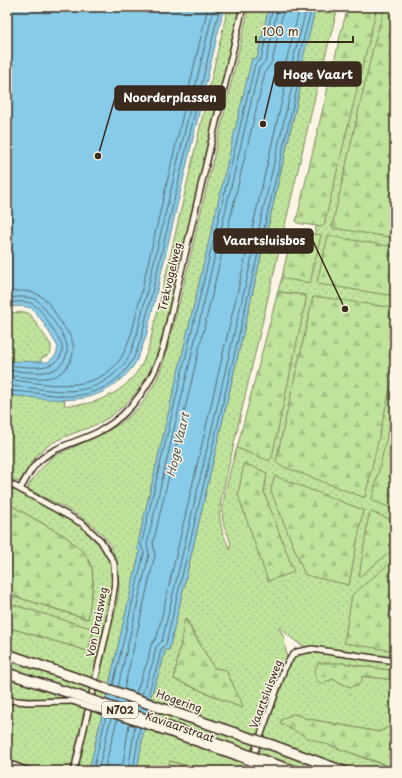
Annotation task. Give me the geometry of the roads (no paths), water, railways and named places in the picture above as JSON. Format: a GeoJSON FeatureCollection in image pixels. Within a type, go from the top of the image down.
{"type":"FeatureCollection","features":[{"type":"Feature","properties":{"kind":"highway","name":"Hogering"},"geometry":{"type":"LineString","coordinates":[[7,654],[272,745],[343,771]]}},
{"type":"Feature","properties":{"kind":"highway","name":"N702"},"geometry":{"type":"LineString","coordinates":[[7,673],[74,698],[264,764],[295,771]]}},
{"type":"Feature","properties":{"kind":"street","name":"Trekvogelweg"},"geometry":{"type":"LineString","coordinates":[[20,488],[35,465],[49,453],[102,430],[120,417],[136,401],[158,365],[243,7]]}},
{"type":"Feature","properties":{"kind":"street","name":"Von Draisweg"},"geometry":{"type":"LineString","coordinates":[[7,482],[83,524],[101,541],[114,564],[115,584],[109,621],[74,771]]}},
{"type":"Feature","properties":{"kind":"street","name":"Vaartsluisweg"},"geometry":{"type":"LineString","coordinates":[[248,771],[284,669],[292,656],[297,652],[312,649],[395,661]]}},
{"type":"Feature","properties":{"kind":"street"},"geometry":{"type":"LineString","coordinates":[[7,700],[28,702],[74,698]]}},
{"type":"Feature","properties":{"kind":"street"},"geometry":{"type":"LineString","coordinates":[[9,771],[9,764],[30,771]]}},
{"type":"Feature","properties":{"kind":"street"},"geometry":{"type":"LineString","coordinates":[[264,764],[274,771]]}},
{"type":"Feature","properties":{"kind":"water"},"geometry":{"type":"Polygon","coordinates":[[[7,7],[224,7],[146,337],[136,362],[119,381],[107,390],[80,399],[66,400],[7,395],[7,361],[48,362],[56,355],[58,347],[43,322],[32,308],[20,306],[7,307],[7,7]]]}},
{"type":"Feature","properties":{"kind":"water"},"geometry":{"type":"Polygon","coordinates":[[[269,7],[316,7],[300,70],[304,72],[169,650],[165,650],[162,664],[151,695],[137,771],[89,771],[140,551],[137,549],[140,534],[252,58],[257,59],[269,7]]]}},
{"type":"Feature","properties":{"kind":"place","name":"Hoge Vaart"},"geometry":{"type":"Point","coordinates":[263,124]}},
{"type":"Feature","properties":{"kind":"place","name":"Noorderplassen"},"geometry":{"type":"Point","coordinates":[98,156]}},
{"type":"Feature","properties":{"kind":"place","name":"Vaartsluisbos"},"geometry":{"type":"Point","coordinates":[345,309]}}]}
